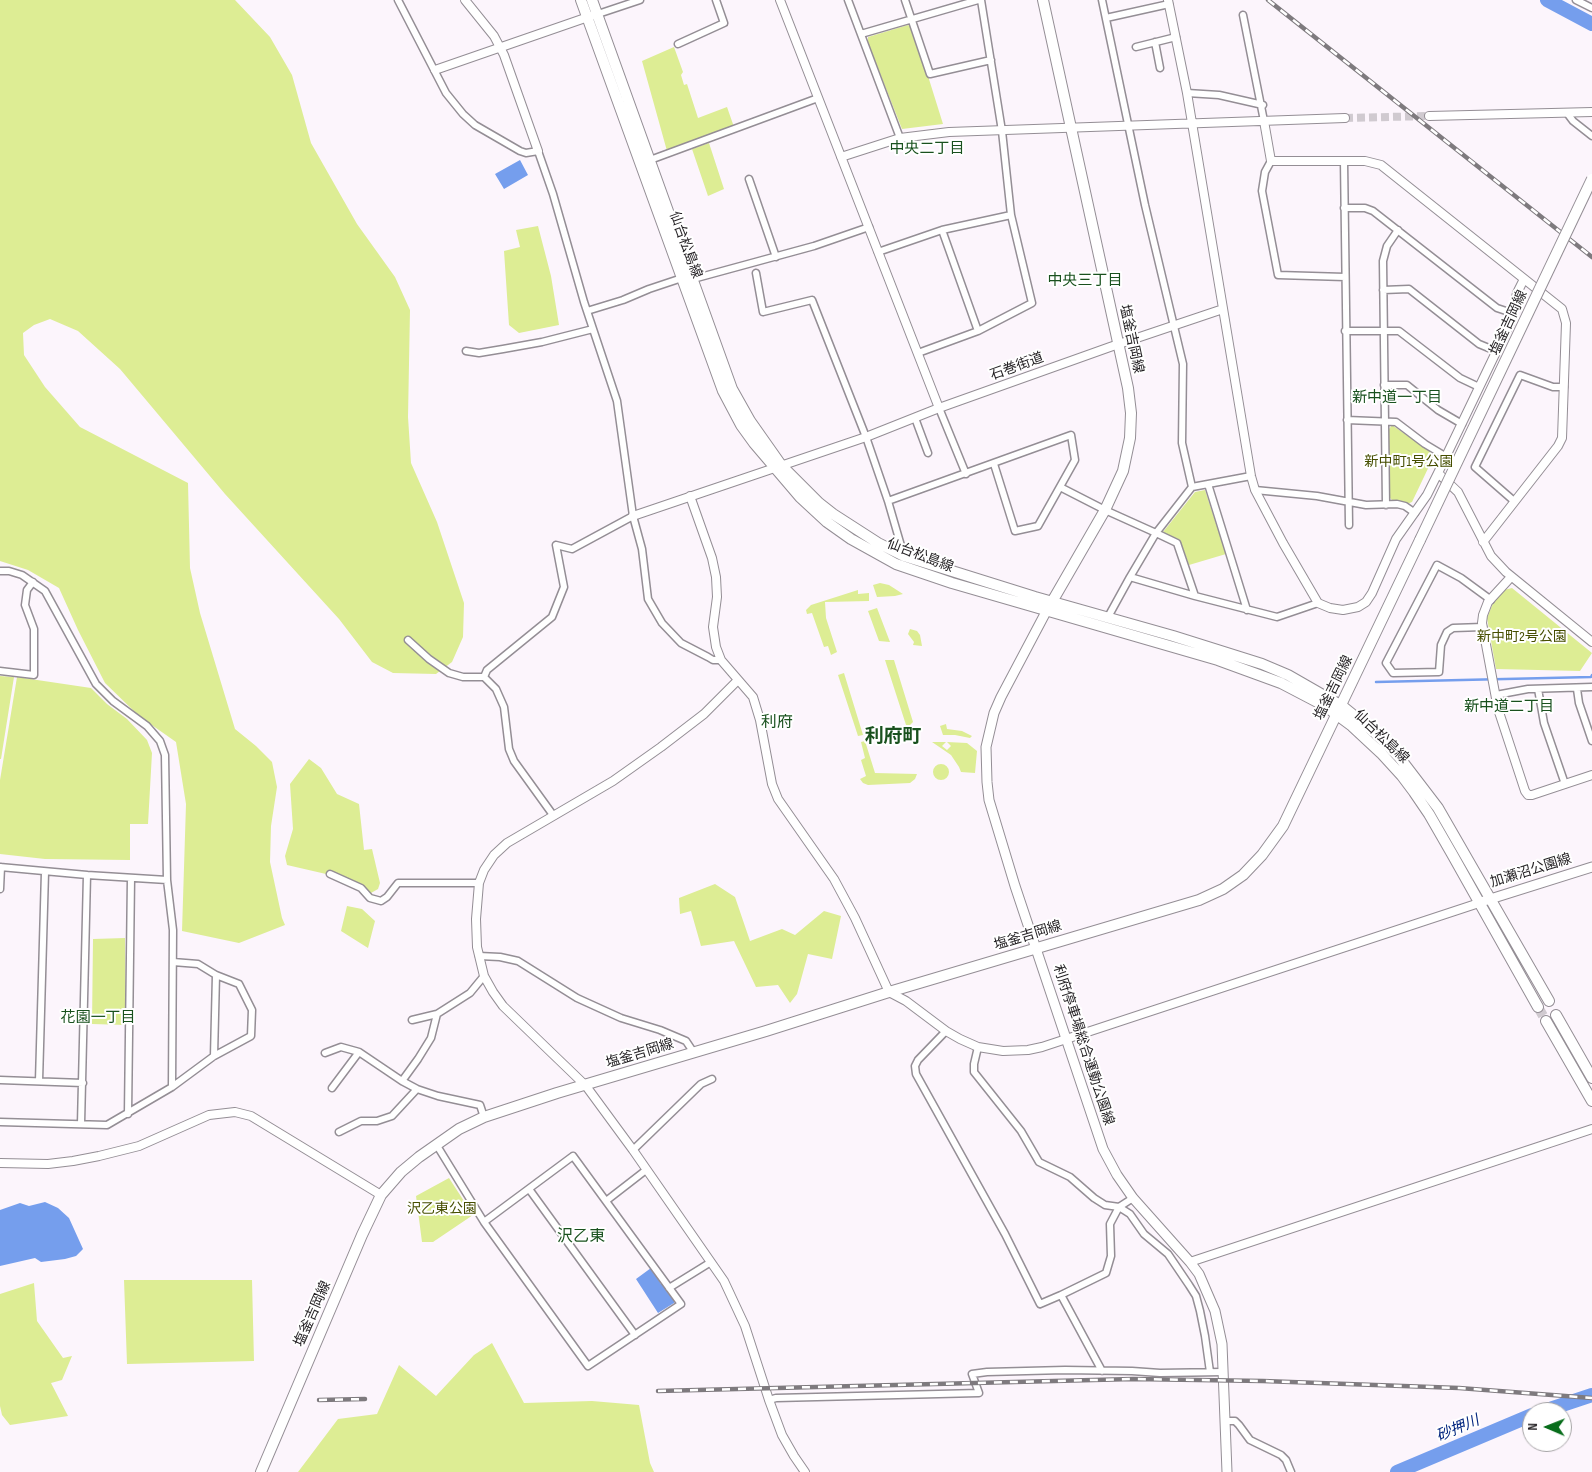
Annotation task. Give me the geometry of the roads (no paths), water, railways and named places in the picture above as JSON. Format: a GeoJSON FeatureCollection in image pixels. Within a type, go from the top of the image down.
{"type":"FeatureCollection","features":[{"type":"Feature","properties":{"kind":"main road","name":"仙台松島線"},"geometry":{"type":"LineString","coordinates":[[581,0],[593,16],[650,160],[732,389],[777,466],[800,498],[827,522],[874,553],[924,575],[1049,606],[1108,617],[1262,664],[1288,675],[1374,732],[1399,757],[1438,808],[1549,1001]]}},
{"type":"Feature","properties":{"kind":"main road","name":"仙台松島線"},"geometry":{"type":"LineString","coordinates":[[592,0],[593,16],[682,278],[723,391],[741,425],[777,466],[833,514],[878,543],[904,556],[1049,606],[1249,671],[1281,683],[1325,706],[1339,710],[1352,726],[1402,776],[1428,814],[1538,1007]]}},
{"type":"Feature","properties":{"kind":"main road","name":"塩釜吉岡線"},"geometry":{"type":"LineString","coordinates":[[1043,0],[1118,344],[1131,413],[1130,438],[1123,471],[1105,510],[1049,606]]}},
{"type":"Feature","properties":{"kind":"main road","name":"塩釜吉岡線"},"geometry":{"type":"LineString","coordinates":[[261,1472],[362,1235],[381,1195],[401,1172],[436,1144],[459,1129],[484,1117],[694,1052],[1199,900],[1243,875],[1262,855],[1283,826],[1592,179]]}},
{"type":"Feature","properties":{"kind":"main road","name":"利府停車場総合運動公園線"},"geometry":{"type":"LineString","coordinates":[[1049,606],[1001,697],[989,731],[986,756],[987,782],[992,810],[1103,1149],[1117,1175],[1133,1198],[1199,1274],[1215,1311],[1220,1330],[1227,1472]]}},
{"type":"Feature","properties":{"kind":"main road","name":"加瀬沼公園線"},"geometry":{"type":"LineString","coordinates":[[1479,902],[1592,867]]}},
{"type":"Feature","properties":{"kind":"main road"},"geometry":{"type":"LineString","coordinates":[[1556,1015],[1592,1078]]}},
{"type":"Feature","properties":{"kind":"main road"},"geometry":{"type":"LineString","coordinates":[[1546,1021],[1592,1101]]}},
{"type":"Feature","properties":{"kind":"street"},"geometry":{"type":"LineString","coordinates":[[398,0],[454,104],[475,125],[520,151],[526,154],[538,151]]}},
{"type":"Feature","properties":{"kind":"street"},"geometry":{"type":"LineString","coordinates":[[465,0],[479,16],[501,48],[553,194],[587,311],[617,400],[633,516],[642,549],[648,599],[666,628],[681,643],[708,658],[722,660]]}},
{"type":"Feature","properties":{"kind":"street"},"geometry":{"type":"LineString","coordinates":[[435,70],[640,0]]}},
{"type":"Feature","properties":{"kind":"street"},"geometry":{"type":"LineString","coordinates":[[678,44],[724,24],[716,0]]}},
{"type":"Feature","properties":{"kind":"street"},"geometry":{"type":"LineString","coordinates":[[780,0],[966,474]]}},
{"type":"Feature","properties":{"kind":"street"},"geometry":{"type":"LineString","coordinates":[[848,0],[900,138]]}},
{"type":"Feature","properties":{"kind":"street"},"geometry":{"type":"LineString","coordinates":[[905,0],[930,74],[991,60]]}},
{"type":"Feature","properties":{"kind":"street"},"geometry":{"type":"LineString","coordinates":[[861,34],[980,0],[1002,131],[1010,215],[1032,302],[978,331],[918,353]]}},
{"type":"Feature","properties":{"kind":"street"},"geometry":{"type":"LineString","coordinates":[[1102,0],[1145,205],[1183,364],[1182,443],[1192,487]]}},
{"type":"Feature","properties":{"kind":"street"},"geometry":{"type":"LineString","coordinates":[[1576,0],[1592,8]]}},
{"type":"Feature","properties":{"kind":"street"},"geometry":{"type":"LineString","coordinates":[[1106,18],[1168,2],[1188,93],[1251,476],[1256,490],[1284,543],[1318,602],[1330,608],[1343,610],[1366,602],[1372,593],[1396,539],[1415,513],[1438,473],[1462,424],[1510,323],[1517,293],[1524,279]]}},
{"type":"Feature","properties":{"kind":"street"},"geometry":{"type":"LineString","coordinates":[[1244,15],[1271,161],[1264,172],[1262,191],[1278,275],[1344,277]]}},
{"type":"Feature","properties":{"kind":"street"},"geometry":{"type":"LineString","coordinates":[[1136,47],[1176,37]]}},
{"type":"Feature","properties":{"kind":"street"},"geometry":{"type":"LineString","coordinates":[[1155,42],[1160,68]]}},
{"type":"Feature","properties":{"kind":"street"},"geometry":{"type":"LineString","coordinates":[[1188,93],[1219,95],[1262,105]]}},
{"type":"Feature","properties":{"kind":"street"},"geometry":{"type":"LineString","coordinates":[[650,160],[818,98]]}},
{"type":"Feature","properties":{"kind":"street"},"geometry":{"type":"LineString","coordinates":[[1429,116],[1592,112]]}},
{"type":"Feature","properties":{"kind":"street"},"geometry":{"type":"LineString","coordinates":[[1567,113],[1592,136]]}},
{"type":"Feature","properties":{"kind":"street"},"geometry":{"type":"LineString","coordinates":[[841,157],[900,138],[949,132],[1345,118]]}},
{"type":"Feature","properties":{"kind":"street"},"geometry":{"type":"LineString","coordinates":[[1271,161],[1366,161],[1381,165],[1558,305],[1565,315],[1562,438],[1558,446],[1482,542]]}},
{"type":"Feature","properties":{"kind":"street"},"geometry":{"type":"LineString","coordinates":[[1344,161],[1348,525]]}},
{"type":"Feature","properties":{"kind":"street"},"geometry":{"type":"LineString","coordinates":[[749,179],[776,257]]}},
{"type":"Feature","properties":{"kind":"street"},"geometry":{"type":"LineString","coordinates":[[1344,208],[1365,208],[1373,211],[1496,308],[1512,313]]}},
{"type":"Feature","properties":{"kind":"street"},"geometry":{"type":"LineString","coordinates":[[878,252],[942,230],[1010,215]]}},
{"type":"Feature","properties":{"kind":"street"},"geometry":{"type":"LineString","coordinates":[[693,279],[814,246],[868,228]]}},
{"type":"Feature","properties":{"kind":"street"},"geometry":{"type":"LineString","coordinates":[[942,230],[978,331]]}},
{"type":"Feature","properties":{"kind":"street"},"geometry":{"type":"LineString","coordinates":[[1386,505],[1384,252],[1398,230]]}},
{"type":"Feature","properties":{"kind":"street"},"geometry":{"type":"LineString","coordinates":[[756,273],[763,312],[812,300],[866,437],[904,556]]}},
{"type":"Feature","properties":{"kind":"street"},"geometry":{"type":"LineString","coordinates":[[587,311],[682,278]]}},
{"type":"Feature","properties":{"kind":"street"},"geometry":{"type":"LineString","coordinates":[[1383,290],[1409,289],[1479,344],[1496,351]]}},
{"type":"Feature","properties":{"kind":"street","name":"石巻街道"},"geometry":{"type":"LineString","coordinates":[[633,516],[866,437],[939,408],[1174,324],[1223,309]]}},
{"type":"Feature","properties":{"kind":"street"},"geometry":{"type":"LineString","coordinates":[[466,351],[479,353],[503,349],[542,342],[593,329]]}},
{"type":"Feature","properties":{"kind":"street"},"geometry":{"type":"LineString","coordinates":[[1345,331],[1399,331],[1460,378],[1479,387]]}},
{"type":"Feature","properties":{"kind":"street"},"geometry":{"type":"LineString","coordinates":[[1514,501],[1475,467],[1520,375],[1553,387],[1564,387]]}},
{"type":"Feature","properties":{"kind":"street"},"geometry":{"type":"LineString","coordinates":[[1384,385],[1407,385],[1438,410],[1462,424]]}},
{"type":"Feature","properties":{"kind":"street"},"geometry":{"type":"LineString","coordinates":[[915,418],[928,453]]}},
{"type":"Feature","properties":{"kind":"street"},"geometry":{"type":"LineString","coordinates":[[1347,420],[1396,422],[1425,444],[1445,456]]}},
{"type":"Feature","properties":{"kind":"street"},"geometry":{"type":"LineString","coordinates":[[888,501],[1071,435],[1075,460],[1038,526],[1015,532],[994,464]]}},
{"type":"Feature","properties":{"kind":"street"},"geometry":{"type":"LineString","coordinates":[[1438,473],[1458,492],[1482,542],[1491,556],[1511,576],[1592,642]]}},
{"type":"Feature","properties":{"kind":"street"},"geometry":{"type":"LineString","coordinates":[[1108,617],[1156,533],[1192,487],[1251,476]]}},
{"type":"Feature","properties":{"kind":"street"},"geometry":{"type":"LineString","coordinates":[[1208,484],[1247,610]]}},
{"type":"Feature","properties":{"kind":"street"},"geometry":{"type":"LineString","coordinates":[[1060,488],[1177,543],[1195,596]]}},
{"type":"Feature","properties":{"kind":"street"},"geometry":{"type":"LineString","coordinates":[[1256,490],[1317,496],[1366,505],[1405,506],[1415,513]]}},
{"type":"Feature","properties":{"kind":"street"},"geometry":{"type":"LineString","coordinates":[[690,496],[712,558],[716,577],[717,597],[713,627],[716,647],[722,660],[747,689],[757,708],[772,784],[778,799],[834,879],[855,918],[889,992],[906,1001],[946,1031],[978,1047],[1003,1051],[1042,1047],[1479,902]]}},
{"type":"Feature","properties":{"kind":"street"},"geometry":{"type":"LineString","coordinates":[[484,677],[486,670],[552,618],[564,587],[556,545],[572,549],[633,516]]}},
{"type":"Feature","properties":{"kind":"street"},"geometry":{"type":"LineString","coordinates":[[1483,627],[1452,628],[1447,632],[1441,645],[1439,672],[1393,673],[1386,664],[1436,564],[1461,578],[1491,600]]}},
{"type":"Feature","properties":{"kind":"street"},"geometry":{"type":"LineString","coordinates":[[0,571],[9,571],[22,575],[45,591],[96,684],[113,701],[147,726],[160,741],[165,755],[167,880],[173,930],[172,1087]]}},
{"type":"Feature","properties":{"kind":"street"},"geometry":{"type":"LineString","coordinates":[[1511,576],[1491,600],[1483,615],[1483,627],[1498,709],[1526,793],[1532,795],[1592,775]]}},
{"type":"Feature","properties":{"kind":"street"},"geometry":{"type":"LineString","coordinates":[[1130,578],[1277,617],[1318,602]]}},
{"type":"Feature","properties":{"kind":"street"},"geometry":{"type":"LineString","coordinates":[[0,671],[34,675],[34,629],[25,605],[27,590],[33,582]]}},
{"type":"Feature","properties":{"kind":"street"},"geometry":{"type":"LineString","coordinates":[[408,640],[429,659],[449,673],[463,677],[484,677],[496,689],[504,707],[509,749],[514,761],[553,815]]}},
{"type":"Feature","properties":{"kind":"street"},"geometry":{"type":"LineString","coordinates":[[738,680],[704,714],[661,747],[613,781],[507,843],[494,855],[484,870],[479,883],[476,919],[478,956],[484,976],[503,1006],[586,1086],[724,1281],[745,1326],[782,1435],[805,1472]]}},
{"type":"Feature","properties":{"kind":"street"},"geometry":{"type":"LineString","coordinates":[[1496,695],[1528,688],[1577,689],[1592,687]]}},
{"type":"Feature","properties":{"kind":"street"},"geometry":{"type":"LineString","coordinates":[[1538,689],[1544,723],[1564,784]]}},
{"type":"Feature","properties":{"kind":"street"},"geometry":{"type":"LineString","coordinates":[[1577,689],[1579,703],[1591,732],[1592,741]]}},
{"type":"Feature","properties":{"kind":"street"},"geometry":{"type":"LineString","coordinates":[[0,889],[0,867],[87,876],[167,880]]}},
{"type":"Feature","properties":{"kind":"street"},"geometry":{"type":"LineString","coordinates":[[39,1082],[45,872]]}},
{"type":"Feature","properties":{"kind":"street"},"geometry":{"type":"LineString","coordinates":[[330,874],[361,888],[370,898],[381,901],[398,884],[479,883]]}},
{"type":"Feature","properties":{"kind":"street"},"geometry":{"type":"LineString","coordinates":[[81,1124],[87,876]]}},
{"type":"Feature","properties":{"kind":"street"},"geometry":{"type":"LineString","coordinates":[[128,1114],[131,878]]}},
{"type":"Feature","properties":{"kind":"street"},"geometry":{"type":"LineString","coordinates":[[478,956],[500,957],[518,961],[577,998],[620,1018],[660,1030],[686,1041],[694,1052]]}},
{"type":"Feature","properties":{"kind":"street"},"geometry":{"type":"LineString","coordinates":[[0,1122],[107,1125],[172,1087],[214,1056],[252,1036],[252,1010],[239,984],[216,975],[198,964],[173,962]]}},
{"type":"Feature","properties":{"kind":"street"},"geometry":{"type":"LineString","coordinates":[[214,1056],[216,975]]}},
{"type":"Feature","properties":{"kind":"street"},"geometry":{"type":"LineString","coordinates":[[412,1020],[437,1014],[470,994],[484,976]]}},
{"type":"Feature","properties":{"kind":"street"},"geometry":{"type":"LineString","coordinates":[[402,1081],[431,1038],[437,1014]]}},
{"type":"Feature","properties":{"kind":"street"},"geometry":{"type":"LineString","coordinates":[[946,1031],[918,1060],[915,1066],[916,1074],[1005,1234],[1040,1304],[1106,1273],[1111,1256],[1110,1224],[1118,1206],[1133,1198]]}},
{"type":"Feature","properties":{"kind":"street"},"geometry":{"type":"LineString","coordinates":[[325,1053],[341,1047],[359,1052],[417,1089],[438,1096],[480,1105],[484,1117]]}},
{"type":"Feature","properties":{"kind":"street"},"geometry":{"type":"LineString","coordinates":[[978,1047],[974,1072],[1021,1131],[1039,1162],[1070,1177],[1105,1205],[1118,1206],[1130,1214],[1144,1234],[1168,1254],[1196,1296],[1206,1336],[1210,1372]]}},
{"type":"Feature","properties":{"kind":"street"},"geometry":{"type":"LineString","coordinates":[[332,1088],[359,1052]]}},
{"type":"Feature","properties":{"kind":"street"},"geometry":{"type":"LineString","coordinates":[[633,1150],[701,1084],[712,1079]]}},
{"type":"Feature","properties":{"kind":"street"},"geometry":{"type":"LineString","coordinates":[[0,1080],[83,1083]]}},
{"type":"Feature","properties":{"kind":"street"},"geometry":{"type":"LineString","coordinates":[[340,1132],[361,1122],[376,1121],[392,1116],[417,1089]]}},
{"type":"Feature","properties":{"kind":"street"},"geometry":{"type":"LineString","coordinates":[[0,1163],[48,1164],[99,1156],[139,1146],[209,1115],[234,1112],[251,1116],[381,1195]]}},
{"type":"Feature","properties":{"kind":"street"},"geometry":{"type":"LineString","coordinates":[[1190,1262],[1592,1129]]}},
{"type":"Feature","properties":{"kind":"street"},"geometry":{"type":"LineString","coordinates":[[436,1144],[484,1222],[588,1366],[681,1304],[573,1156],[484,1222]]}},
{"type":"Feature","properties":{"kind":"street"},"geometry":{"type":"LineString","coordinates":[[606,1202],[646,1170]]}},
{"type":"Feature","properties":{"kind":"street"},"geometry":{"type":"LineString","coordinates":[[529,1188],[635,1335]]}},
{"type":"Feature","properties":{"kind":"street"},"geometry":{"type":"LineString","coordinates":[[669,1288],[711,1262]]}},
{"type":"Feature","properties":{"kind":"street"},"geometry":{"type":"LineString","coordinates":[[1061,1295],[1102,1371]]}},
{"type":"Feature","properties":{"kind":"street"},"geometry":{"type":"LineString","coordinates":[[769,1400],[776,1398],[979,1393],[972,1374],[987,1372],[1065,1370],[1160,1373],[1223,1372]]}},
{"type":"Feature","properties":{"kind":"street"},"geometry":{"type":"LineString","coordinates":[[1225,1421],[1235,1421],[1250,1440],[1281,1455],[1286,1460],[1291,1472]]}},
{"type":"Feature","properties":{"kind":"water"},"geometry":{"type":"Polygon","coordinates":[[[520,160],[528,175],[504,189],[495,174],[520,160]]]}},
{"type":"Feature","properties":{"kind":"water"},"geometry":{"type":"Polygon","coordinates":[[[45,1202],[58,1208],[69,1218],[83,1249],[76,1256],[65,1259],[41,1262],[35,1258],[0,1266],[0,1210],[20,1203],[29,1206],[45,1202]]]}},
{"type":"Feature","properties":{"kind":"water"},"geometry":{"type":"Polygon","coordinates":[[[651,1268],[661,1284],[664,1284],[675,1299],[674,1303],[658,1313],[636,1279],[651,1268]]]}},
{"type":"Feature","properties":{"kind":"waterway"},"geometry":{"type":"LineString","coordinates":[[1547,0],[1592,24]]}},
{"type":"Feature","properties":{"kind":"waterway"},"geometry":{"type":"LineString","coordinates":[[1376,682],[1591,677],[1592,675]]}},
{"type":"Feature","properties":{"kind":"waterway","name":"砂押川"},"geometry":{"type":"LineString","coordinates":[[1571,1402],[1592,1395]]}},
{"type":"Feature","properties":{"kind":"waterway","name":"砂押川"},"geometry":{"type":"LineString","coordinates":[[1397,1472],[1522,1419]]}},
{"type":"Feature","properties":{"kind":"tunnel"},"geometry":{"type":"LineString","coordinates":[[1345,118],[1429,116]]}},
{"type":"Feature","properties":{"kind":"tunnel"},"geometry":{"type":"LineString","coordinates":[[1538,1007],[1546,1021]]}},
{"type":"Feature","properties":{"kind":"railway"},"geometry":{"type":"LineString","coordinates":[[1268,0],[1592,257]]}},
{"type":"Feature","properties":{"kind":"railway"},"geometry":{"type":"LineString","coordinates":[[658,1391],[1133,1379],[1263,1381],[1459,1388],[1592,1398]]}},
{"type":"Feature","properties":{"kind":"railway"},"geometry":{"type":"LineString","coordinates":[[319,1400],[365,1399]]}},
{"type":"Feature","properties":{"kind":"district","name":"中央二丁目"},"geometry":{"type":"Point","coordinates":[927,149]}},
{"type":"Feature","properties":{"kind":"district","name":"中央三丁目"},"geometry":{"type":"Point","coordinates":[1085,281]}},
{"type":"Feature","properties":{"kind":"district","name":"新中道一丁目"},"geometry":{"type":"Point","coordinates":[1397,398]}},
{"type":"Feature","properties":{"kind":"district","name":"新中道二丁目"},"geometry":{"type":"Point","coordinates":[1509,707]}},
{"type":"Feature","properties":{"kind":"district","name":"利府"},"geometry":{"type":"Point","coordinates":[777,723]}},
{"type":"Feature","properties":{"kind":"district","name":"利府町"},"geometry":{"type":"Point","coordinates":[893,737]}},
{"type":"Feature","properties":{"kind":"district","name":"花園一丁目"},"geometry":{"type":"Point","coordinates":[98,1018]}},
{"type":"Feature","properties":{"kind":"district","name":"沢乙東"},"geometry":{"type":"Point","coordinates":[581,1237]}},
{"type":"Feature","properties":{"kind":"park label","name":"新中町1号公園"},"geometry":{"type":"Point","coordinates":[1409,462]}},
{"type":"Feature","properties":{"kind":"park label","name":"新中町2号公園"},"geometry":{"type":"Point","coordinates":[1522,637]}},
{"type":"Feature","properties":{"kind":"park label","name":"沢乙東公園"},"geometry":{"type":"Point","coordinates":[442,1209]}}]}
